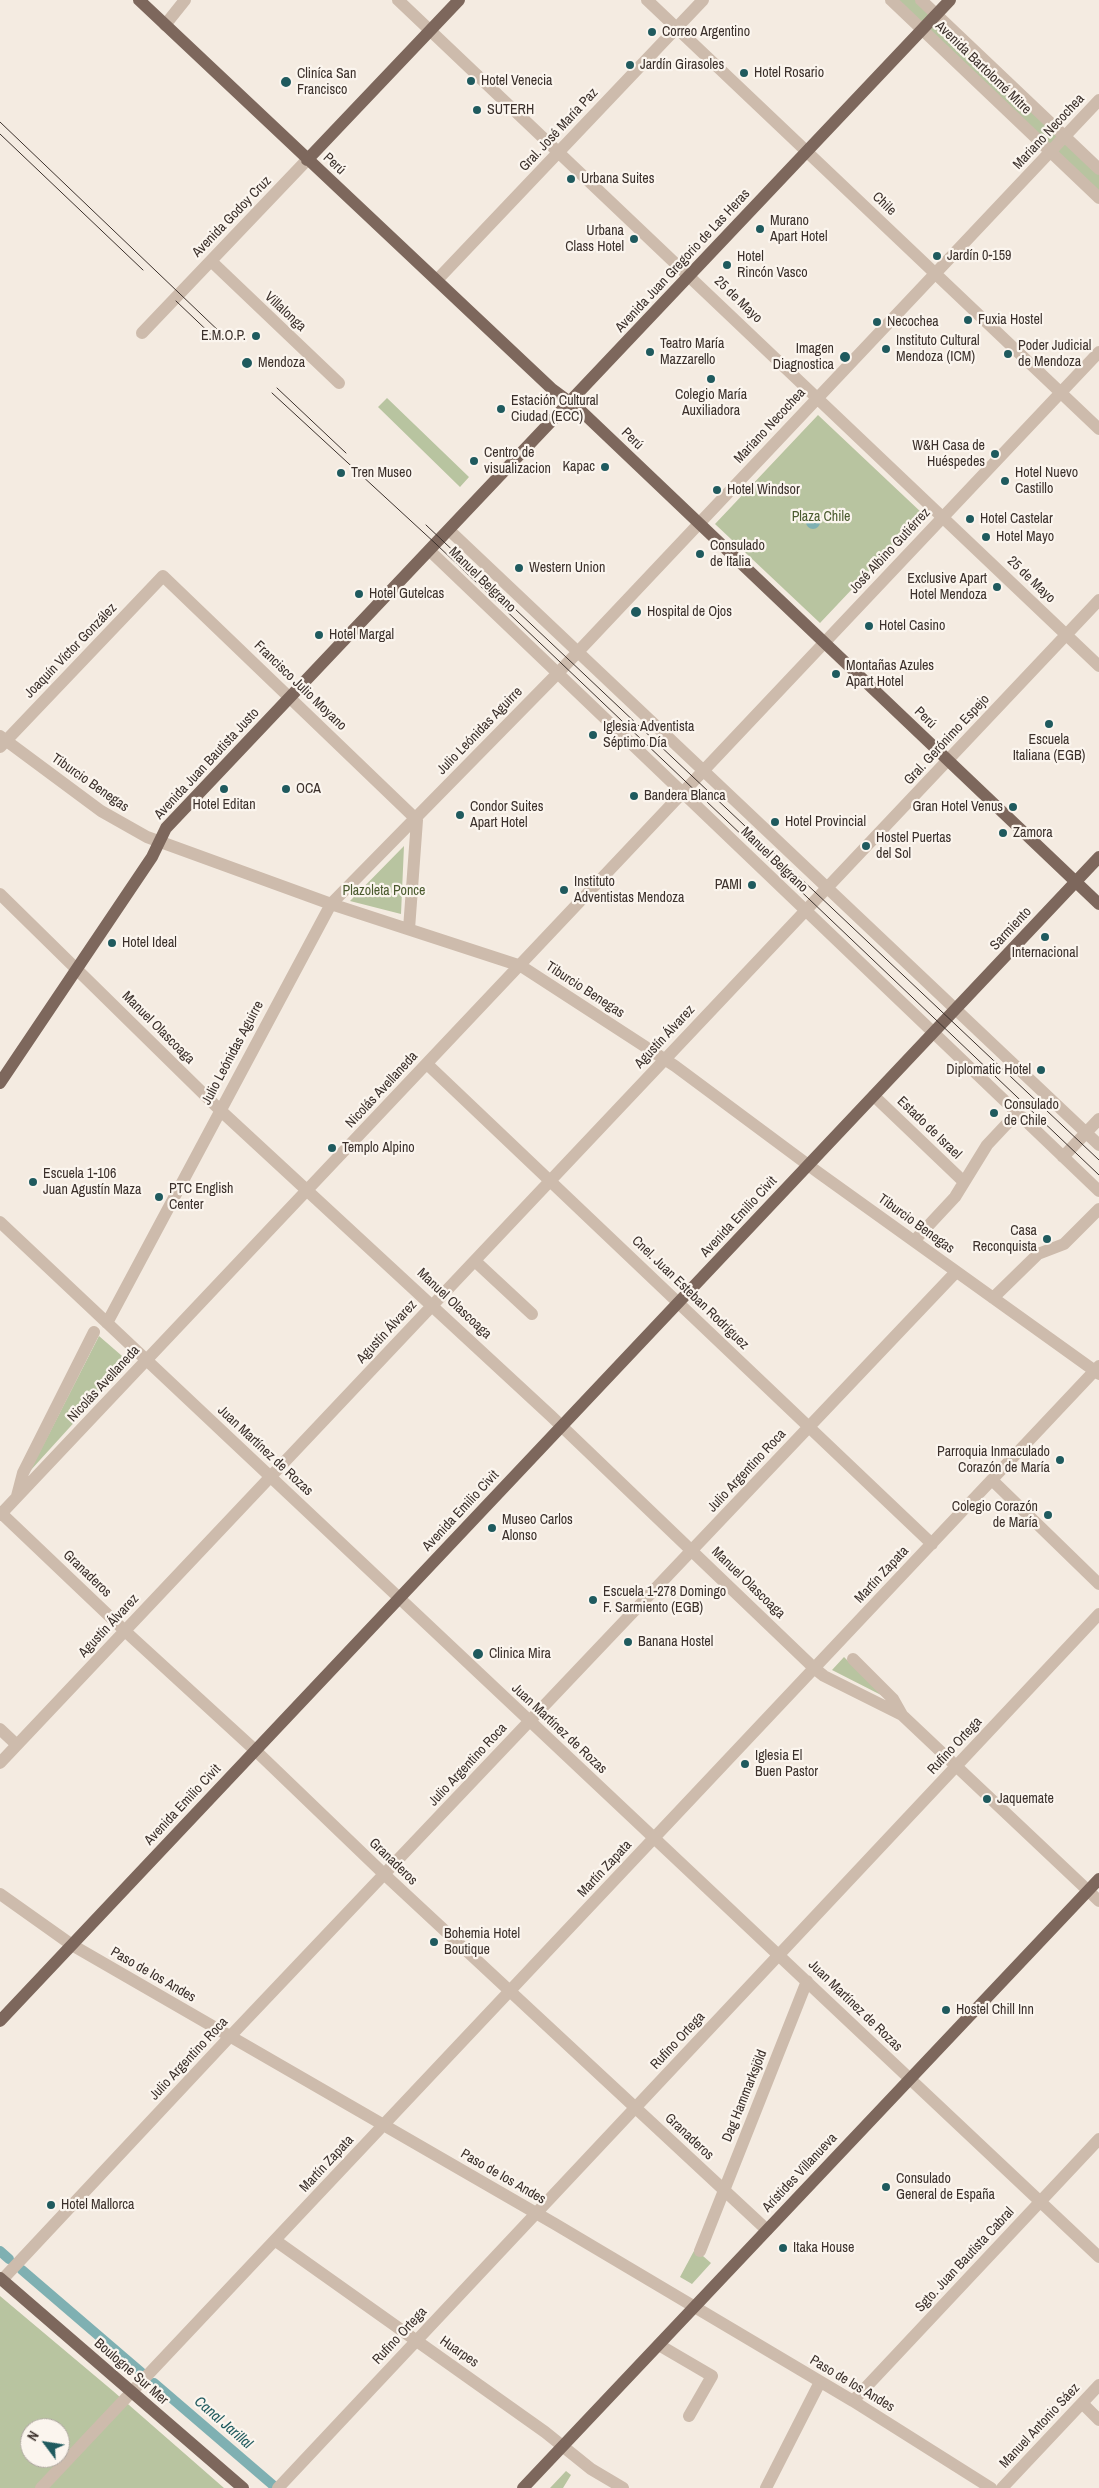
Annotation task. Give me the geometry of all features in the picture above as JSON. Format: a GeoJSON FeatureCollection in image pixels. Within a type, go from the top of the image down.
{"type":"FeatureCollection","features":[{"type":"Feature","properties":{"kind":"main road","name":"Perú"},"geometry":{"type":"LineString","coordinates":[[139,0],[552,389],[570,402],[1099,904]]}},
{"type":"Feature","properties":{"kind":"main road"},"geometry":{"type":"LineString","coordinates":[[307,160],[459,0]]}},
{"type":"Feature","properties":{"kind":"main road","name":"Avenida Juan Gregorio de Las Heras"},"geometry":{"type":"LineString","coordinates":[[434,546],[950,0]]}},
{"type":"Feature","properties":{"kind":"main road","name":"Avenida Juan Bautista Justo"},"geometry":{"type":"LineString","coordinates":[[0,1083],[152,857],[166,828],[434,546]]}},
{"type":"Feature","properties":{"kind":"main road","name":"Sarmiento"},"geometry":{"type":"LineString","coordinates":[[944,1022],[1099,857]]}},
{"type":"Feature","properties":{"kind":"main road","name":"Avenida Emilio Civit"},"geometry":{"type":"LineString","coordinates":[[0,2021],[944,1022]]}},
{"type":"Feature","properties":{"kind":"main road","name":"Arístides Villanueva"},"geometry":{"type":"LineString","coordinates":[[523,2488],[1099,1880]]}},
{"type":"Feature","properties":{"kind":"main road","name":"Boulogne Sur Mer"},"geometry":{"type":"LineString","coordinates":[[1,2279],[243,2488]]}},
{"type":"Feature","properties":{"kind":"street"},"geometry":{"type":"LineString","coordinates":[[165,25],[185,0]]}},
{"type":"Feature","properties":{"kind":"street","name":"25 de Mayo"},"geometry":{"type":"LineString","coordinates":[[398,0],[690,275],[1099,666]]}},
{"type":"Feature","properties":{"kind":"street","name":"Chile"},"geometry":{"type":"LineString","coordinates":[[647,0],[1099,429]]}},
{"type":"Feature","properties":{"kind":"street","name":"Gral. José María Paz"},"geometry":{"type":"LineString","coordinates":[[437,280],[702,0]]}},
{"type":"Feature","properties":{"kind":"street","name":"Avenida Bartolomé Mitre"},"geometry":{"type":"LineString","coordinates":[[891,0],[1099,198]]}},
{"type":"Feature","properties":{"kind":"street","name":"Avenida Bartolomé Mitre"},"geometry":{"type":"LineString","coordinates":[[921,0],[1099,169]]}},
{"type":"Feature","properties":{"kind":"street","name":"Mariano Necochea"},"geometry":{"type":"LineString","coordinates":[[566,663],[1099,100]]}},
{"type":"Feature","properties":{"kind":"street","name":"Avenida Godoy Cruz"},"geometry":{"type":"LineString","coordinates":[[142,333],[307,160]]}},
{"type":"Feature","properties":{"kind":"street","name":"Villalonga"},"geometry":{"type":"LineString","coordinates":[[211,261],[339,384]]}},
{"type":"Feature","properties":{"kind":"street","name":"José Albino Gutiérrez"},"geometry":{"type":"LineString","coordinates":[[702,771],[1099,352]]}},
{"type":"Feature","properties":{"kind":"street","name":"Manuel Belgrano"},"geometry":{"type":"LineString","coordinates":[[449,530],[1099,1145]]}},
{"type":"Feature","properties":{"kind":"street","name":"Manuel Belgrano"},"geometry":{"type":"LineString","coordinates":[[434,546],[557,674],[1099,1191]]}},
{"type":"Feature","properties":{"kind":"street","name":"Francisco Julio Moyano"},"geometry":{"type":"LineString","coordinates":[[163,576],[415,818]]}},
{"type":"Feature","properties":{"kind":"street","name":"Joaquín Víctor González"},"geometry":{"type":"LineString","coordinates":[[2,741],[163,576]]}},
{"type":"Feature","properties":{"kind":"street","name":"Gral. Gerónimo Espejo"},"geometry":{"type":"LineString","coordinates":[[816,900],[1099,600]]}},
{"type":"Feature","properties":{"kind":"street","name":"Julio Leónidas Aguirre"},"geometry":{"type":"LineString","coordinates":[[106,1322],[331,904],[566,663]]}},
{"type":"Feature","properties":{"kind":"street","name":"Tiburcio Benegas"},"geometry":{"type":"LineString","coordinates":[[2,741],[106,814],[159,842],[331,904],[521,966],[665,1059],[956,1272],[1098,1371]]}},
{"type":"Feature","properties":{"kind":"street","name":"Nicolás Avellaneda"},"geometry":{"type":"LineString","coordinates":[[0,1514],[521,966],[702,771]]}},
{"type":"Feature","properties":{"kind":"street"},"geometry":{"type":"LineString","coordinates":[[409,929],[418,825],[415,818]]}},
{"type":"Feature","properties":{"kind":"street","name":"Manuel Olascoaga"},"geometry":{"type":"LineString","coordinates":[[0,894],[220,1110],[562,1426],[814,1668],[854,1692],[902,1715]]}},
{"type":"Feature","properties":{"kind":"street","name":"Agustín Álvarez"},"geometry":{"type":"LineString","coordinates":[[0,1763],[816,900]]}},
{"type":"Feature","properties":{"kind":"street","name":"Cnel. Juan Esteban Rodríguez"},"geometry":{"type":"LineString","coordinates":[[428,1064],[932,1544]]}},
{"type":"Feature","properties":{"kind":"street","name":"Estado de Israel"},"geometry":{"type":"LineString","coordinates":[[874,1096],[964,1182]]}},
{"type":"Feature","properties":{"kind":"street"},"geometry":{"type":"LineString","coordinates":[[914,1241],[944,1210],[987,1145],[1017,1113]]}},
{"type":"Feature","properties":{"kind":"street"},"geometry":{"type":"LineString","coordinates":[[1063,1157],[1099,1119]]}},
{"type":"Feature","properties":{"kind":"street"},"geometry":{"type":"LineString","coordinates":[[993,1298],[1038,1254],[1064,1244],[1099,1210]]}},
{"type":"Feature","properties":{"kind":"street","name":"Juan Martínez de Rozas"},"geometry":{"type":"LineString","coordinates":[[0,1222],[1099,2257]]}},
{"type":"Feature","properties":{"kind":"street"},"geometry":{"type":"LineString","coordinates":[[475,1261],[532,1314]]}},
{"type":"Feature","properties":{"kind":"street","name":"Julio Argentino Roca"},"geometry":{"type":"LineString","coordinates":[[1,2279],[956,1272]]}},
{"type":"Feature","properties":{"kind":"street"},"geometry":{"type":"LineString","coordinates":[[17,1497],[23,1472],[94,1332]]}},
{"type":"Feature","properties":{"kind":"street","name":"Martín Zapata"},"geometry":{"type":"LineString","coordinates":[[134,2394],[814,1668],[1098,1371]]}},
{"type":"Feature","properties":{"kind":"street"},"geometry":{"type":"LineString","coordinates":[[23,1472],[25,1481],[34,1480]]}},
{"type":"Feature","properties":{"kind":"street"},"geometry":{"type":"LineString","coordinates":[[992,1480],[1099,1584]]}},
{"type":"Feature","properties":{"kind":"street","name":"Granaderos"},"geometry":{"type":"LineString","coordinates":[[0,1514],[767,2230]]}},
{"type":"Feature","properties":{"kind":"street","name":"Rufino Ortega"},"geometry":{"type":"LineString","coordinates":[[278,2488],[1099,1614]]}},
{"type":"Feature","properties":{"kind":"street","name":"Manuel Olascoaga"},"geometry":{"type":"LineString","coordinates":[[853,1659],[893,1699],[902,1715],[1099,1901]]}},
{"type":"Feature","properties":{"kind":"street"},"geometry":{"type":"LineString","coordinates":[[0,1729],[17,1745]]}},
{"type":"Feature","properties":{"kind":"street","name":"Paso de los Andes"},"geometry":{"type":"LineString","coordinates":[[0,1894],[72,1945],[383,2127],[536,2213],[853,2401],[992,2488]]}},
{"type":"Feature","properties":{"kind":"street","name":"Dag Hammarksjöld"},"geometry":{"type":"LineString","coordinates":[[700,2251],[807,1981]]}},
{"type":"Feature","properties":{"kind":"street","name":"Sgto. Juan Bautista Cabral"},"geometry":{"type":"LineString","coordinates":[[853,2401],[1099,2139]]}},
{"type":"Feature","properties":{"kind":"street","name":"Huarpes"},"geometry":{"type":"LineString","coordinates":[[276,2241],[417,2340],[563,2446],[591,2469],[623,2488]]}},
{"type":"Feature","properties":{"kind":"street"},"geometry":{"type":"LineString","coordinates":[[658,2345],[712,2376],[689,2416]]}},
{"type":"Feature","properties":{"kind":"street"},"geometry":{"type":"LineString","coordinates":[[766,2488],[820,2382]]}},
{"type":"Feature","properties":{"kind":"street","name":"Manuel Antonio Sáez"},"geometry":{"type":"LineString","coordinates":[[1002,2488],[1099,2385]]}},
{"type":"Feature","properties":{"kind":"street"},"geometry":{"type":"LineString","coordinates":[[41,2488],[134,2394]]}},
{"type":"Feature","properties":{"kind":"street"},"geometry":{"type":"LineString","coordinates":[[46,2488],[134,2394]]}},
{"type":"Feature","properties":{"kind":"street"},"geometry":{"type":"LineString","coordinates":[[1082,2403],[1099,2420]]}},
{"type":"Feature","properties":{"kind":"green space"},"geometry":{"type":"Polygon","coordinates":[[[891,0],[921,0],[1099,169],[1099,198],[891,0]]]}},
{"type":"Feature","properties":{"kind":"green space"},"geometry":{"type":"Polygon","coordinates":[[[387,398],[469,477],[460,487],[378,407],[387,398]]]}},
{"type":"Feature","properties":{"kind":"green space","name":"Plaza Chile"},"geometry":{"type":"Polygon","coordinates":[[[818,415],[923,514],[820,623],[715,524],[818,415]]]}},
{"type":"Feature","properties":{"kind":"green space","name":"Plazoleta Ponce"},"geometry":{"type":"Polygon","coordinates":[[[404,846],[401,914],[350,901],[404,846]]]}},
{"type":"Feature","properties":{"kind":"green space"},"geometry":{"type":"Polygon","coordinates":[[[99,1336],[129,1362],[30,1471],[99,1336]]]}},
{"type":"Feature","properties":{"kind":"green space"},"geometry":{"type":"Polygon","coordinates":[[[844,1657],[883,1696],[832,1670],[844,1657]]]}},
{"type":"Feature","properties":{"kind":"green space"},"geometry":{"type":"Polygon","coordinates":[[[695,2249],[711,2263],[692,2284],[680,2277],[695,2249]]]}},
{"type":"Feature","properties":{"kind":"green space"},"geometry":{"type":"Polygon","coordinates":[[[0,2296],[113,2391],[224,2488],[0,2488],[0,2296]]]}},
{"type":"Feature","properties":{"kind":"green space"},"geometry":{"type":"Polygon","coordinates":[[[566,2471],[571,2475],[563,2488],[550,2488],[566,2471]]]}},
{"type":"Feature","properties":{"kind":"water"},"geometry":{"type":"Polygon","coordinates":[[[810,515],[816,515],[820,522],[816,529],[810,529],[806,525],[806,519],[810,515]]]}},
{"type":"Feature","properties":{"kind":"waterway","name":"Canal Jarillal"},"geometry":{"type":"LineString","coordinates":[[0,2251],[9,2259]]}},
{"type":"Feature","properties":{"kind":"waterway","name":"Canal Jarillal"},"geometry":{"type":"LineString","coordinates":[[22,2270],[142,2373]]}},
{"type":"Feature","properties":{"kind":"waterway","name":"Canal Jarillal"},"geometry":{"type":"LineString","coordinates":[[154,2383],[274,2486]]}},
{"type":"Feature","properties":{"kind":"tram line"},"geometry":{"type":"LineString","coordinates":[[0,122],[224,336]]}},
{"type":"Feature","properties":{"kind":"tram line"},"geometry":{"type":"LineString","coordinates":[[0,134],[143,270]]}},
{"type":"Feature","properties":{"kind":"tram line"},"geometry":{"type":"LineString","coordinates":[[176,301],[218,341]]}},
{"type":"Feature","properties":{"kind":"tram line"},"geometry":{"type":"LineString","coordinates":[[277,388],[346,453]]}},
{"type":"Feature","properties":{"kind":"tram line"},"geometry":{"type":"LineString","coordinates":[[272,393],[436,544],[1099,1175]]}},
{"type":"Feature","properties":{"kind":"tram line"},"geometry":{"type":"LineString","coordinates":[[426,525],[1099,1160]]}},
{"type":"Feature","properties":{"kind":"place","name":"Correo Argentino"},"geometry":{"type":"Point","coordinates":[652,32]}},
{"type":"Feature","properties":{"kind":"place","name":"Jardín Girasoles"},"geometry":{"type":"Point","coordinates":[630,65]}},
{"type":"Feature","properties":{"kind":"place","name":"Hotel Rosario"},"geometry":{"type":"Point","coordinates":[744,73]}},
{"type":"Feature","properties":{"kind":"place","name":"Hotel Venecia"},"geometry":{"type":"Point","coordinates":[471,81]}},
{"type":"Feature","properties":{"kind":"place","name":"Cliníca San Francisco"},"geometry":{"type":"Point","coordinates":[286,82]}},
{"type":"Feature","properties":{"kind":"place","name":"SUTERH"},"geometry":{"type":"Point","coordinates":[477,110]}},
{"type":"Feature","properties":{"kind":"place","name":"Urbana Suites"},"geometry":{"type":"Point","coordinates":[571,179]}},
{"type":"Feature","properties":{"kind":"place","name":"Murano Apart Hotel"},"geometry":{"type":"Point","coordinates":[760,229]}},
{"type":"Feature","properties":{"kind":"place","name":"Urbana Class Hotel"},"geometry":{"type":"Point","coordinates":[634,239]}},
{"type":"Feature","properties":{"kind":"place","name":"Jardín 0-159"},"geometry":{"type":"Point","coordinates":[937,256]}},
{"type":"Feature","properties":{"kind":"place","name":"Hotel Rincón Vasco"},"geometry":{"type":"Point","coordinates":[727,265]}},
{"type":"Feature","properties":{"kind":"place","name":"Fuxia Hostel"},"geometry":{"type":"Point","coordinates":[968,320]}},
{"type":"Feature","properties":{"kind":"place","name":"Necochea"},"geometry":{"type":"Point","coordinates":[877,322]}},
{"type":"Feature","properties":{"kind":"place","name":"E.M.O.P."},"geometry":{"type":"Point","coordinates":[256,336]}},
{"type":"Feature","properties":{"kind":"place","name":"Instituto Cultural Mendoza (ICM)"},"geometry":{"type":"Point","coordinates":[886,349]}},
{"type":"Feature","properties":{"kind":"place","name":"Teatro María Mazzarello"},"geometry":{"type":"Point","coordinates":[650,352]}},
{"type":"Feature","properties":{"kind":"place","name":"Poder Judicial de Mendoza"},"geometry":{"type":"Point","coordinates":[1008,354]}},
{"type":"Feature","properties":{"kind":"place","name":"Imagen Diagnostica"},"geometry":{"type":"Point","coordinates":[845,357]}},
{"type":"Feature","properties":{"kind":"place","name":"Mendoza"},"geometry":{"type":"Point","coordinates":[247,363]}},
{"type":"Feature","properties":{"kind":"place","name":"Colegio María Auxiliadora"},"geometry":{"type":"Point","coordinates":[711,379]}},
{"type":"Feature","properties":{"kind":"place","name":"Estación Cultural Ciudad (ECC)"},"geometry":{"type":"Point","coordinates":[501,409]}},
{"type":"Feature","properties":{"kind":"place","name":"W&H Casa de Huéspedes"},"geometry":{"type":"Point","coordinates":[995,454]}},
{"type":"Feature","properties":{"kind":"place","name":"Centro de visualizacion"},"geometry":{"type":"Point","coordinates":[474,461]}},
{"type":"Feature","properties":{"kind":"place","name":"Kapac"},"geometry":{"type":"Point","coordinates":[605,467]}},
{"type":"Feature","properties":{"kind":"place","name":"Tren Museo"},"geometry":{"type":"Point","coordinates":[341,473]}},
{"type":"Feature","properties":{"kind":"place","name":"Hotel Nuevo Castillo"},"geometry":{"type":"Point","coordinates":[1005,481]}},
{"type":"Feature","properties":{"kind":"place","name":"Hotel Windsor"},"geometry":{"type":"Point","coordinates":[717,490]}},
{"type":"Feature","properties":{"kind":"place","name":"Hotel Castelar"},"geometry":{"type":"Point","coordinates":[970,519]}},
{"type":"Feature","properties":{"kind":"place","name":"Hotel Mayo"},"geometry":{"type":"Point","coordinates":[986,537]}},
{"type":"Feature","properties":{"kind":"place","name":"Consulado de Italia"},"geometry":{"type":"Point","coordinates":[700,554]}},
{"type":"Feature","properties":{"kind":"place","name":"Western Union"},"geometry":{"type":"Point","coordinates":[519,568]}},
{"type":"Feature","properties":{"kind":"place","name":"Exclusive Apart Hotel Mendoza"},"geometry":{"type":"Point","coordinates":[997,587]}},
{"type":"Feature","properties":{"kind":"place","name":"Hotel Gutelcas"},"geometry":{"type":"Point","coordinates":[359,594]}},
{"type":"Feature","properties":{"kind":"place","name":"Hospital de Ojos"},"geometry":{"type":"Point","coordinates":[636,612]}},
{"type":"Feature","properties":{"kind":"place","name":"Hotel Casino"},"geometry":{"type":"Point","coordinates":[869,626]}},
{"type":"Feature","properties":{"kind":"place","name":"Hotel Margal"},"geometry":{"type":"Point","coordinates":[319,635]}},
{"type":"Feature","properties":{"kind":"place","name":"Montañas Azules Apart Hotel"},"geometry":{"type":"Point","coordinates":[836,674]}},
{"type":"Feature","properties":{"kind":"place","name":"Escuela Italiana (EGB)"},"geometry":{"type":"Point","coordinates":[1049,724]}},
{"type":"Feature","properties":{"kind":"place","name":"Iglesia Adventista Séptimo Día"},"geometry":{"type":"Point","coordinates":[593,735]}},
{"type":"Feature","properties":{"kind":"place","name":"Hotel Editan"},"geometry":{"type":"Point","coordinates":[224,789]}},
{"type":"Feature","properties":{"kind":"place","name":"OCA"},"geometry":{"type":"Point","coordinates":[286,789]}},
{"type":"Feature","properties":{"kind":"place","name":"Bandera Blanca"},"geometry":{"type":"Point","coordinates":[634,796]}},
{"type":"Feature","properties":{"kind":"place","name":"Gran Hotel Venus"},"geometry":{"type":"Point","coordinates":[1013,807]}},
{"type":"Feature","properties":{"kind":"place","name":"Condor Suites Apart Hotel"},"geometry":{"type":"Point","coordinates":[460,815]}},
{"type":"Feature","properties":{"kind":"place","name":"Hotel Provincial"},"geometry":{"type":"Point","coordinates":[775,822]}},
{"type":"Feature","properties":{"kind":"place","name":"Zamora"},"geometry":{"type":"Point","coordinates":[1003,833]}},
{"type":"Feature","properties":{"kind":"place","name":"Hostel Puertas del Sol"},"geometry":{"type":"Point","coordinates":[866,846]}},
{"type":"Feature","properties":{"kind":"place","name":"PAMI"},"geometry":{"type":"Point","coordinates":[752,885]}},
{"type":"Feature","properties":{"kind":"place","name":"Instituto Adventistas Mendoza"},"geometry":{"type":"Point","coordinates":[564,890]}},
{"type":"Feature","properties":{"kind":"place","name":"Internacional"},"geometry":{"type":"Point","coordinates":[1045,937]}},
{"type":"Feature","properties":{"kind":"place","name":"Hotel Ideal"},"geometry":{"type":"Point","coordinates":[112,943]}},
{"type":"Feature","properties":{"kind":"place","name":"Diplomatic Hotel"},"geometry":{"type":"Point","coordinates":[1041,1070]}},
{"type":"Feature","properties":{"kind":"place","name":"Consulado de Chile"},"geometry":{"type":"Point","coordinates":[994,1113]}},
{"type":"Feature","properties":{"kind":"place","name":"Templo Alpino"},"geometry":{"type":"Point","coordinates":[332,1148]}},
{"type":"Feature","properties":{"kind":"place","name":"Escuela 1-106 Juan Agustín Maza"},"geometry":{"type":"Point","coordinates":[33,1182]}},
{"type":"Feature","properties":{"kind":"place","name":"PTC English Center"},"geometry":{"type":"Point","coordinates":[159,1197]}},
{"type":"Feature","properties":{"kind":"place","name":"Casa Reconquista"},"geometry":{"type":"Point","coordinates":[1047,1239]}},
{"type":"Feature","properties":{"kind":"place","name":"Parroquia Inmaculado Corazón de María"},"geometry":{"type":"Point","coordinates":[1060,1460]}},
{"type":"Feature","properties":{"kind":"place","name":"Colegio Corazón de María"},"geometry":{"type":"Point","coordinates":[1048,1515]}},
{"type":"Feature","properties":{"kind":"place","name":"Museo Carlos Alonso"},"geometry":{"type":"Point","coordinates":[492,1528]}},
{"type":"Feature","properties":{"kind":"place","name":"Escuela 1-278 Domingo F. Sarmiento (EGB)"},"geometry":{"type":"Point","coordinates":[593,1600]}},
{"type":"Feature","properties":{"kind":"place","name":"Banana Hostel"},"geometry":{"type":"Point","coordinates":[628,1642]}},
{"type":"Feature","properties":{"kind":"place","name":"Clinica Mira"},"geometry":{"type":"Point","coordinates":[478,1654]}},
{"type":"Feature","properties":{"kind":"place","name":"Iglesia El Buen Pastor"},"geometry":{"type":"Point","coordinates":[745,1764]}},
{"type":"Feature","properties":{"kind":"place","name":"Jaquemate"},"geometry":{"type":"Point","coordinates":[987,1799]}},
{"type":"Feature","properties":{"kind":"place","name":"Bohemia Hotel Boutique"},"geometry":{"type":"Point","coordinates":[434,1942]}},
{"type":"Feature","properties":{"kind":"place","name":"Hostel Chill Inn"},"geometry":{"type":"Point","coordinates":[946,2010]}},
{"type":"Feature","properties":{"kind":"place","name":"Consulado General de España"},"geometry":{"type":"Point","coordinates":[886,2187]}},
{"type":"Feature","properties":{"kind":"place","name":"Hotel Mallorca"},"geometry":{"type":"Point","coordinates":[51,2205]}},
{"type":"Feature","properties":{"kind":"place","name":"Itaka House"},"geometry":{"type":"Point","coordinates":[783,2248]}}]}
